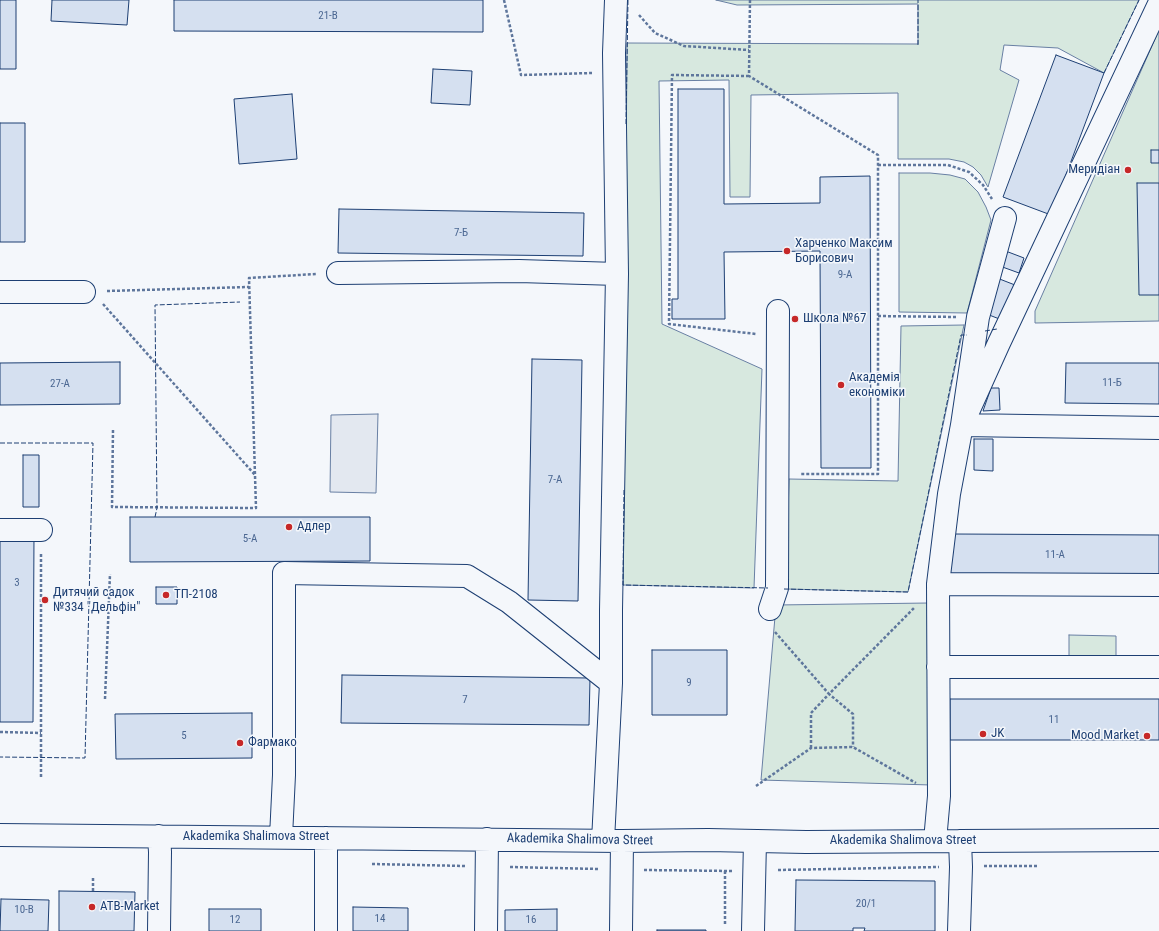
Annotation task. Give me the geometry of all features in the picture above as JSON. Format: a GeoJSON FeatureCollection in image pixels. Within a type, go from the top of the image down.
{"type":"FeatureCollection","features":[{"type":"Feature","properties":{"kind":"street"},"geometry":{"type":"LineString","coordinates":[[962,425],[1159,3],[1153,0]]}},
{"type":"Feature","properties":{"kind":"street"},"geometry":{"type":"LineString","coordinates":[[616,4],[615,73],[617,274],[611,683],[612,841],[621,931]]}},
{"type":"Feature","properties":{"kind":"street"},"geometry":{"type":"LineString","coordinates":[[935,841],[939,796],[938,584],[949,494],[962,425],[978,317],[1005,218]]}},
{"type":"Feature","properties":{"kind":"street"},"geometry":{"type":"LineString","coordinates":[[338,273],[519,271],[617,274]]}},
{"type":"Feature","properties":{"kind":"street"},"geometry":{"type":"LineString","coordinates":[[0,292],[88,292]]}},
{"type":"Feature","properties":{"kind":"street"},"geometry":{"type":"LineString","coordinates":[[770,609],[777,588],[778,311]]}},
{"type":"Feature","properties":{"kind":"street"},"geometry":{"type":"LineString","coordinates":[[962,425],[1159,428]]}},
{"type":"Feature","properties":{"kind":"street"},"geometry":{"type":"LineString","coordinates":[[0,530],[41,530]]}},
{"type":"Feature","properties":{"kind":"street"},"geometry":{"type":"LineString","coordinates":[[281,837],[284,775],[284,573],[467,576],[510,602],[611,683]]}},
{"type":"Feature","properties":{"kind":"street"},"geometry":{"type":"LineString","coordinates":[[938,584],[1159,585]]}},
{"type":"Feature","properties":{"kind":"street"},"geometry":{"type":"LineString","coordinates":[[938,667],[1159,667]]}},
{"type":"Feature","properties":{"kind":"street","name":"Akademika Shalimova Street"},"geometry":{"type":"LineString","coordinates":[[0,835],[806,842],[1159,840]]}},
{"type":"Feature","properties":{"kind":"street"},"geometry":{"type":"LineString","coordinates":[[159,836],[159,931]]}},
{"type":"Feature","properties":{"kind":"street"},"geometry":{"type":"LineString","coordinates":[[326,838],[326,931]]}},
{"type":"Feature","properties":{"kind":"street"},"geometry":{"type":"LineString","coordinates":[[486,931],[487,839]]}},
{"type":"Feature","properties":{"kind":"street"},"geometry":{"type":"LineString","coordinates":[[753,931],[755,841]]}},
{"type":"Feature","properties":{"kind":"street"},"geometry":{"type":"LineString","coordinates":[[960,842],[960,931]]}},
{"type":"Feature","properties":{"kind":"path"},"geometry":{"type":"LineString","coordinates":[[504,0],[521,75],[615,73]]}},
{"type":"Feature","properties":{"kind":"path"},"geometry":{"type":"LineString","coordinates":[[749,76],[750,0]]}},
{"type":"Feature","properties":{"kind":"path"},"geometry":{"type":"LineString","coordinates":[[616,4],[628,7],[638,13],[655,33],[684,46],[749,50]]}},
{"type":"Feature","properties":{"kind":"path"},"geometry":{"type":"LineString","coordinates":[[778,337],[669,324],[672,75],[749,76],[878,156],[878,474],[778,474]]}},
{"type":"Feature","properties":{"kind":"path"},"geometry":{"type":"LineString","coordinates":[[878,165],[948,165],[969,172],[982,185],[1005,218]]}},
{"type":"Feature","properties":{"kind":"path"},"geometry":{"type":"LineString","coordinates":[[113,430],[112,507],[256,508],[249,278],[338,273]]}},
{"type":"Feature","properties":{"kind":"path"},"geometry":{"type":"LineString","coordinates":[[88,292],[249,287]]}},
{"type":"Feature","properties":{"kind":"path"},"geometry":{"type":"LineString","coordinates":[[88,292],[255,475]]}},
{"type":"Feature","properties":{"kind":"path"},"geometry":{"type":"LineString","coordinates":[[878,316],[978,317]]}},
{"type":"Feature","properties":{"kind":"path"},"geometry":{"type":"LineString","coordinates":[[40,777],[41,530]]}},
{"type":"Feature","properties":{"kind":"path"},"geometry":{"type":"LineString","coordinates":[[105,699],[110,574]]}},
{"type":"Feature","properties":{"kind":"path"},"geometry":{"type":"LineString","coordinates":[[811,748],[811,714],[938,584]]}},
{"type":"Feature","properties":{"kind":"path"},"geometry":{"type":"LineString","coordinates":[[774,631],[829,694],[853,714],[853,747]]}},
{"type":"Feature","properties":{"kind":"path"},"geometry":{"type":"LineString","coordinates":[[0,732],[41,733]]}},
{"type":"Feature","properties":{"kind":"path"},"geometry":{"type":"LineString","coordinates":[[756,786],[811,748],[853,747],[939,796]]}},
{"type":"Feature","properties":{"kind":"path"},"geometry":{"type":"LineString","coordinates":[[724,924],[725,871]]}},
{"type":"Feature","properties":{"kind":"path"},"geometry":{"type":"LineString","coordinates":[[93,878],[93,891]]}},
{"type":"Feature","properties":{"kind":"shaded area"},"geometry":{"type":"Polygon","coordinates":[[[716,0],[1139,0],[1104,73],[1058,48],[1004,45],[1000,70],[1019,80],[988,187],[981,175],[973,167],[964,162],[949,159],[898,159],[898,93],[751,95],[750,197],[730,197],[729,80],[659,81],[662,324],[762,369],[754,588],[623,585],[627,43],[918,44],[918,4],[737,5],[716,0]]]}},
{"type":"Feature","properties":{"kind":"shaded area","name":"Меридіан"},"geometry":{"type":"Polygon","coordinates":[[[1159,30],[1159,321],[1035,323],[1035,311],[1159,30]]]}},
{"type":"Feature","properties":{"kind":"shaded area"},"geometry":{"type":"Polygon","coordinates":[[[899,173],[930,173],[950,175],[965,179],[978,192],[986,207],[991,220],[967,313],[899,312],[899,173]]]}},
{"type":"Feature","properties":{"kind":"shaded area"},"geometry":{"type":"Polygon","coordinates":[[[964,325],[908,592],[786,589],[789,479],[898,481],[901,326],[964,325]]]}},
{"type":"Feature","properties":{"kind":"shaded area"},"geometry":{"type":"Polygon","coordinates":[[[378,414],[376,493],[330,492],[331,415],[378,414]]]}},
{"type":"Feature","properties":{"kind":"shaded area"},"geometry":{"type":"Polygon","coordinates":[[[929,603],[931,785],[761,780],[776,605],[929,603]]]}},
{"type":"Feature","properties":{"kind":"shaded area"},"geometry":{"type":"Polygon","coordinates":[[[1069,635],[1116,636],[1116,657],[1069,657],[1069,635]]]}},
{"type":"Feature","properties":{"kind":"building"},"geometry":{"type":"Polygon","coordinates":[[[0,0],[16,0],[16,69],[0,69],[0,0]]]}},
{"type":"Feature","properties":{"kind":"building"},"geometry":{"type":"Polygon","coordinates":[[[52,0],[129,0],[127,25],[51,21],[52,0]]]}},
{"type":"Feature","properties":{"kind":"building"},"geometry":{"type":"Polygon","coordinates":[[[174,0],[483,0],[483,32],[174,31],[174,0]]]}},
{"type":"Feature","properties":{"kind":"building"},"geometry":{"type":"Polygon","coordinates":[[[1056,55],[1104,73],[1051,215],[1003,197],[1056,55]]]}},
{"type":"Feature","properties":{"kind":"building"},"geometry":{"type":"Polygon","coordinates":[[[433,69],[472,71],[470,105],[431,103],[433,69]]]}},
{"type":"Feature","properties":{"kind":"building"},"geometry":{"type":"Polygon","coordinates":[[[678,89],[724,89],[724,204],[820,203],[820,177],[870,176],[871,468],[821,468],[820,251],[724,252],[725,319],[672,319],[672,299],[678,299],[678,89]]]}},
{"type":"Feature","properties":{"kind":"building"},"geometry":{"type":"Polygon","coordinates":[[[292,94],[297,159],[239,164],[234,99],[292,94]]]}},
{"type":"Feature","properties":{"kind":"building"},"geometry":{"type":"Polygon","coordinates":[[[0,123],[25,123],[25,242],[0,242],[0,123]]]}},
{"type":"Feature","properties":{"kind":"building"},"geometry":{"type":"Polygon","coordinates":[[[1151,150],[1159,150],[1159,163],[1151,163],[1151,150]]]}},
{"type":"Feature","properties":{"kind":"building"},"geometry":{"type":"Polygon","coordinates":[[[1137,183],[1159,183],[1159,295],[1139,295],[1137,183]]]}},
{"type":"Feature","properties":{"kind":"building"},"geometry":{"type":"Polygon","coordinates":[[[339,209],[584,213],[583,256],[338,253],[339,209]]]}},
{"type":"Feature","properties":{"kind":"building"},"geometry":{"type":"Polygon","coordinates":[[[1003,250],[1024,258],[1019,273],[997,265],[1003,250]]]}},
{"type":"Feature","properties":{"kind":"building"},"geometry":{"type":"Polygon","coordinates":[[[997,278],[1015,285],[1002,320],[984,313],[997,278]]]}},
{"type":"Feature","properties":{"kind":"building"},"geometry":{"type":"Polygon","coordinates":[[[532,359],[582,360],[578,601],[528,600],[532,359]]]}},
{"type":"Feature","properties":{"kind":"building"},"geometry":{"type":"Polygon","coordinates":[[[120,362],[120,404],[0,405],[0,363],[120,362]]]}},
{"type":"Feature","properties":{"kind":"building"},"geometry":{"type":"Polygon","coordinates":[[[1066,363],[1159,363],[1159,404],[1065,403],[1066,363]]]}},
{"type":"Feature","properties":{"kind":"building"},"geometry":{"type":"Polygon","coordinates":[[[991,388],[999,388],[1000,410],[983,411],[991,388]]]}},
{"type":"Feature","properties":{"kind":"building"},"geometry":{"type":"Polygon","coordinates":[[[974,439],[993,439],[993,471],[974,470],[974,439]]]}},
{"type":"Feature","properties":{"kind":"building"},"geometry":{"type":"Polygon","coordinates":[[[23,455],[39,455],[39,507],[23,507],[23,455]]]}},
{"type":"Feature","properties":{"kind":"building"},"geometry":{"type":"Polygon","coordinates":[[[130,517],[370,517],[370,561],[130,562],[130,517]]]}},
{"type":"Feature","properties":{"kind":"building"},"geometry":{"type":"Polygon","coordinates":[[[951,534],[1159,535],[1159,575],[950,575],[951,534]]]}},
{"type":"Feature","properties":{"kind":"building"},"geometry":{"type":"Polygon","coordinates":[[[0,535],[34,535],[33,722],[0,722],[0,535]]]}},
{"type":"Feature","properties":{"kind":"building","name":"ТП-2108"},"geometry":{"type":"Polygon","coordinates":[[[156,587],[177,587],[177,604],[156,604],[156,587]]]}},
{"type":"Feature","properties":{"kind":"building"},"geometry":{"type":"Polygon","coordinates":[[[652,650],[727,650],[727,715],[652,715],[652,650]]]}},
{"type":"Feature","properties":{"kind":"building"},"geometry":{"type":"Polygon","coordinates":[[[342,675],[590,678],[589,725],[341,723],[342,675]]]}},
{"type":"Feature","properties":{"kind":"building"},"geometry":{"type":"Polygon","coordinates":[[[950,699],[1159,699],[1159,740],[950,740],[950,699]]]}},
{"type":"Feature","properties":{"kind":"building"},"geometry":{"type":"Polygon","coordinates":[[[252,713],[252,758],[116,759],[115,714],[252,713]]]}},
{"type":"Feature","properties":{"kind":"building"},"geometry":{"type":"Polygon","coordinates":[[[796,880],[935,881],[935,931],[864,931],[865,928],[853,928],[853,931],[795,931],[796,880]]]}},
{"type":"Feature","properties":{"kind":"building"},"geometry":{"type":"Polygon","coordinates":[[[59,891],[135,892],[134,931],[59,931],[59,891]]]}},
{"type":"Feature","properties":{"kind":"building"},"geometry":{"type":"Polygon","coordinates":[[[1,899],[49,900],[48,931],[0,931],[1,899]]]}},
{"type":"Feature","properties":{"kind":"building"},"geometry":{"type":"Polygon","coordinates":[[[353,907],[408,908],[408,931],[353,931],[353,907]]]}},
{"type":"Feature","properties":{"kind":"building"},"geometry":{"type":"Polygon","coordinates":[[[209,909],[261,909],[261,931],[209,931],[209,909]]]}},
{"type":"Feature","properties":{"kind":"building"},"geometry":{"type":"Polygon","coordinates":[[[557,909],[557,931],[505,931],[505,910],[557,909]]]}},
{"type":"Feature","properties":{"kind":"building"},"geometry":{"type":"Polygon","coordinates":[[[706,930],[706,931],[657,931],[706,930]]]}},
{"type":"Feature","properties":{"kind":"fence"},"geometry":{"type":"LineString","coordinates":[[626,124],[628,0]]}},
{"type":"Feature","properties":{"kind":"fence"},"geometry":{"type":"LineString","coordinates":[[918,0],[918,45]]}},
{"type":"Feature","properties":{"kind":"fence"},"geometry":{"type":"LineString","coordinates":[[1104,73],[1139,0]]}},
{"type":"Feature","properties":{"kind":"fence"},"geometry":{"type":"LineString","coordinates":[[155,517],[157,508],[155,305],[240,302]]}},
{"type":"Feature","properties":{"kind":"fence"},"geometry":{"type":"LineString","coordinates":[[985,331],[997,329]]}},
{"type":"Feature","properties":{"kind":"fence"},"geometry":{"type":"LineString","coordinates":[[784,589],[908,592],[961,335],[967,335]]}},
{"type":"Feature","properties":{"kind":"fence"},"geometry":{"type":"LineString","coordinates":[[0,443],[93,443],[85,758],[0,757]]}},
{"type":"Feature","properties":{"kind":"fence"},"geometry":{"type":"LineString","coordinates":[[624,490],[623,585],[768,588]]}},
{"type":"Feature","properties":{"kind":"place","name":"Меридіан"},"geometry":{"type":"Point","coordinates":[1128,170]}},
{"type":"Feature","properties":{"kind":"place","name":"Харченко Максим Борисович"},"geometry":{"type":"Point","coordinates":[787,251]}},
{"type":"Feature","properties":{"kind":"place","name":"Школа №67"},"geometry":{"type":"Point","coordinates":[795,319]}},
{"type":"Feature","properties":{"kind":"place","name":"Академія економіки"},"geometry":{"type":"Point","coordinates":[841,385]}},
{"type":"Feature","properties":{"kind":"place","name":"Адлер"},"geometry":{"type":"Point","coordinates":[289,527]}},
{"type":"Feature","properties":{"kind":"place","name":"ТП-2108"},"geometry":{"type":"Point","coordinates":[166,595]}},
{"type":"Feature","properties":{"kind":"place","name":"Дитячий садок №334 \"Дельфін\""},"geometry":{"type":"Point","coordinates":[45,600]}},
{"type":"Feature","properties":{"kind":"place","name":"JK"},"geometry":{"type":"Point","coordinates":[983,734]}},
{"type":"Feature","properties":{"kind":"place","name":"Mood Market"},"geometry":{"type":"Point","coordinates":[1147,736]}},
{"type":"Feature","properties":{"kind":"place","name":"Фармако"},"geometry":{"type":"Point","coordinates":[240,743]}},
{"type":"Feature","properties":{"kind":"place","name":"ATB-Market"},"geometry":{"type":"Point","coordinates":[92,907]}}]}
